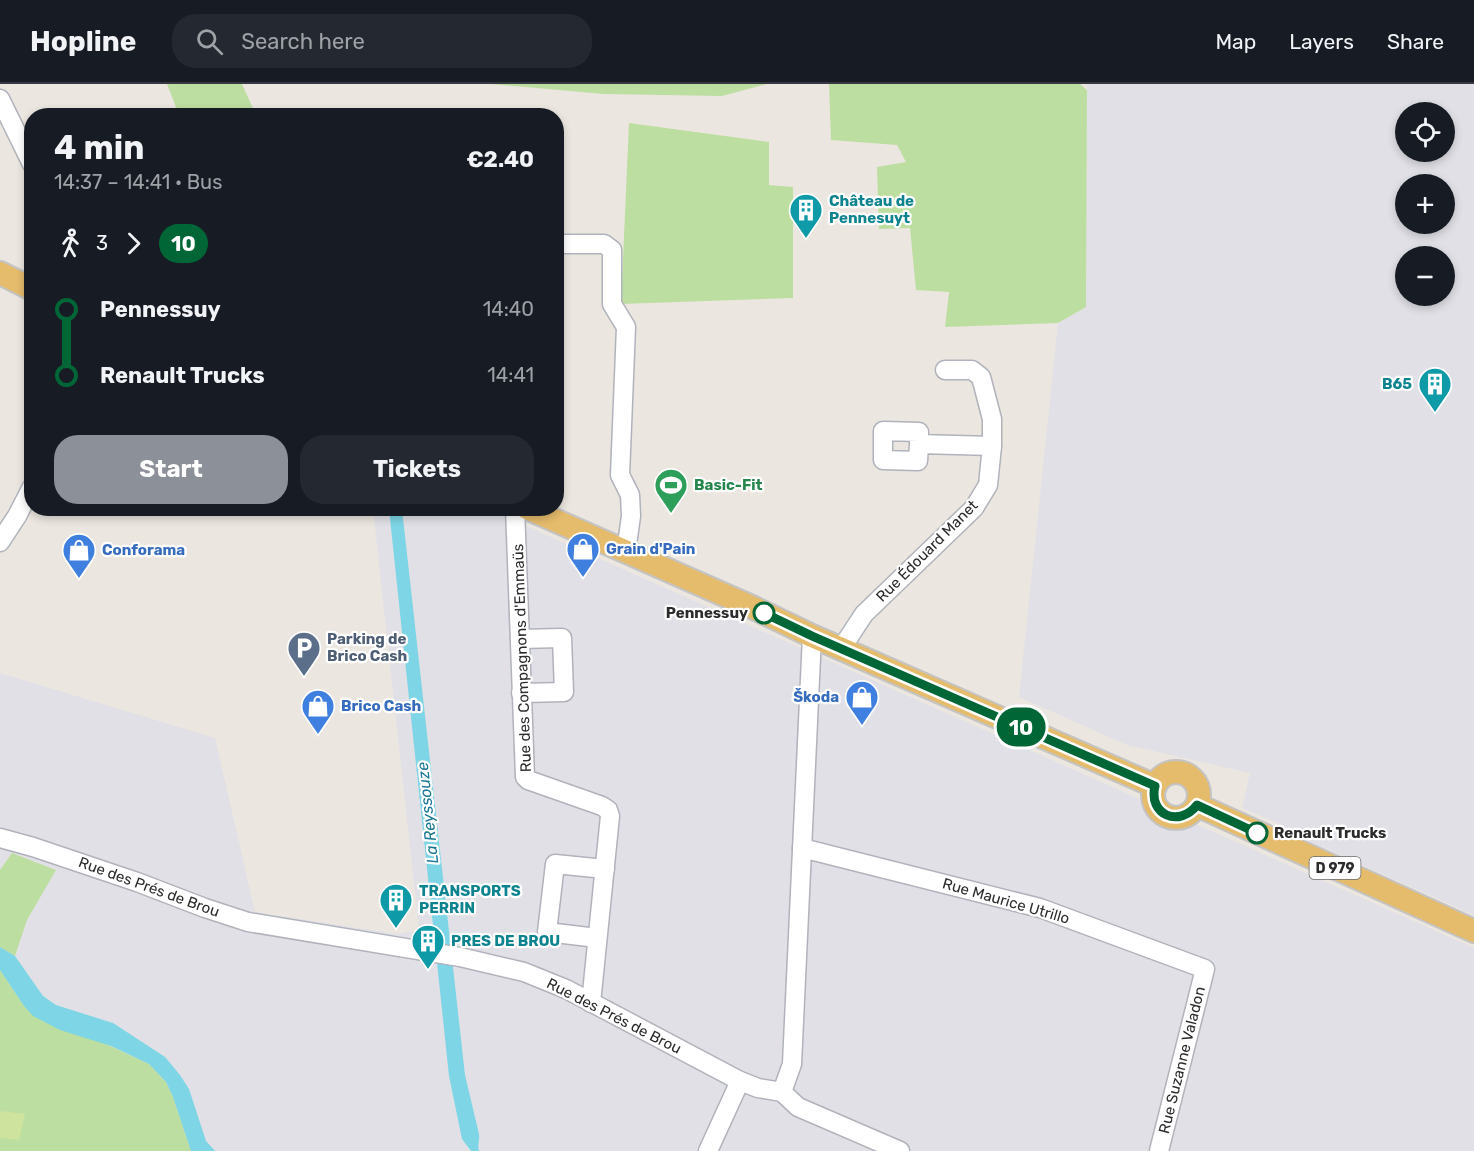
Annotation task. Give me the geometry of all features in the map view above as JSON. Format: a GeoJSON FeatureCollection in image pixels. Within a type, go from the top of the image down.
{"type":"FeatureCollection","features":[{"type":"Feature","properties":{"kind":"main road"},"geometry":{"type":"LineString","coordinates":[[0,273],[24,285]]}},
{"type":"Feature","properties":{"kind":"main road"},"geometry":{"type":"LineString","coordinates":[[545,516],[841,649],[1155,786]]}},
{"type":"Feature","properties":{"kind":"main road"},"geometry":{"type":"LineString","coordinates":[[1168,773],[1186,774],[1198,787],[1197,805],[1185,815],[1170,817],[1158,808],[1154,801],[1155,786],[1168,773]]}},
{"type":"Feature","properties":{"kind":"main road","name":"D 979"},"geometry":{"type":"LineString","coordinates":[[1197,805],[1474,932]]}},
{"type":"Feature","properties":{"kind":"street"},"geometry":{"type":"LineString","coordinates":[[0,99],[24,148]]}},
{"type":"Feature","properties":{"kind":"street"},"geometry":{"type":"LineString","coordinates":[[564,244],[604,244],[612,250],[612,304],[626,327],[620,475],[630,495],[631,516],[626,552]]}},
{"type":"Feature","properties":{"kind":"street","name":"Rue Édouard Manet"},"geometry":{"type":"LineString","coordinates":[[841,649],[864,614],[974,508],[988,485],[992,419],[981,377],[972,370],[945,370]]}},
{"type":"Feature","properties":{"kind":"street"},"geometry":{"type":"LineString","coordinates":[[919,444],[992,446]]}},
{"type":"Feature","properties":{"kind":"street"},"geometry":{"type":"LineString","coordinates":[[0,542],[24,503]]}},
{"type":"Feature","properties":{"kind":"street","name":"Rue des Compagnons d'Emmaüs"},"geometry":{"type":"LineString","coordinates":[[515,516],[525,777],[602,806],[608,810],[610,816],[591,1003]]}},
{"type":"Feature","properties":{"kind":"street"},"geometry":{"type":"LineString","coordinates":[[812,636],[792,1064],[782,1092],[798,1107],[900,1151]]}},
{"type":"Feature","properties":{"kind":"street"},"geometry":{"type":"LineString","coordinates":[[520,639],[562,638],[564,692],[521,693]]}},
{"type":"Feature","properties":{"kind":"street","name":"Rue des Prés de Brou"},"geometry":{"type":"LineString","coordinates":[[0,838],[137,882],[248,922],[428,951],[524,972],[566,989],[740,1081],[758,1088],[782,1092]]}},
{"type":"Feature","properties":{"kind":"street","name":"Rue Maurice Utrillo"},"geometry":{"type":"LineString","coordinates":[[802,848],[1040,908],[1205,969]]}},
{"type":"Feature","properties":{"kind":"street"},"geometry":{"type":"LineString","coordinates":[[597,939],[548,932],[555,864],[604,869]]}},
{"type":"Feature","properties":{"kind":"street","name":"Rue Suzanne Valadon"},"geometry":{"type":"LineString","coordinates":[[1159,1151],[1205,969]]}},
{"type":"Feature","properties":{"kind":"street"},"geometry":{"type":"LineString","coordinates":[[708,1151],[740,1081]]}},
{"type":"Feature","properties":{"kind":"shaded area","name":"Renault Trucks"},"geometry":{"type":"Polygon","coordinates":[[[1087,84],[1474,84],[1474,915],[1284,830],[1282,825],[1242,808],[1250,773],[1127,745],[1019,697],[1058,323],[1086,307],[1087,84]]]}},
{"type":"Feature","properties":{"kind":"shaded area"},"geometry":{"type":"Polygon","coordinates":[[[374,516],[504,516],[1474,948],[1474,1151],[215,1151],[206,1141],[188,1089],[180,1075],[113,1023],[56,1005],[43,996],[15,956],[27,920],[56,870],[12,853],[0,870],[0,673],[215,738],[255,912],[397,934],[419,930],[374,516]]]}},
{"type":"Feature","properties":{"kind":"green space"},"geometry":{"type":"Polygon","coordinates":[[[167,84],[242,84],[253,108],[176,108],[167,84]]]}},
{"type":"Feature","properties":{"kind":"green space"},"geometry":{"type":"Polygon","coordinates":[[[491,84],[767,84],[722,96],[604,94],[491,84]]]}},
{"type":"Feature","properties":{"kind":"green space"},"geometry":{"type":"Polygon","coordinates":[[[829,84],[1080,84],[1087,90],[1086,307],[1058,323],[945,327],[949,292],[916,290],[910,228],[879,229],[877,167],[906,162],[897,145],[831,140],[829,84]]]}},
{"type":"Feature","properties":{"kind":"green space"},"geometry":{"type":"Polygon","coordinates":[[[629,123],[769,142],[769,185],[793,187],[793,298],[621,304],[629,123]]]}},
{"type":"Feature","properties":{"kind":"green space"},"geometry":{"type":"Polygon","coordinates":[[[12,853],[56,870],[27,920],[15,956],[0,947],[0,870],[12,853]]]}},
{"type":"Feature","properties":{"kind":"green space"},"geometry":{"type":"Polygon","coordinates":[[[0,970],[24,1006],[149,1064],[166,1082],[191,1151],[0,1151],[0,970]]]}},
{"type":"Feature","properties":{"kind":"green space"},"geometry":{"type":"Polygon","coordinates":[[[0,1111],[25,1114],[19,1140],[0,1138],[0,1111]]]}},
{"type":"Feature","properties":{"kind":"water","name":"La Reyssouze"},"geometry":{"type":"Polygon","coordinates":[[[390,516],[403,516],[465,1075],[479,1134],[479,1151],[471,1151],[462,1139],[449,1076],[390,516]]]}},
{"type":"Feature","properties":{"kind":"water"},"geometry":{"type":"Polygon","coordinates":[[[0,947],[15,956],[43,996],[56,1005],[113,1023],[165,1057],[189,1089],[206,1141],[215,1151],[191,1151],[166,1082],[149,1064],[111,1046],[60,1030],[33,1016],[0,970],[0,947]]]}},
{"type":"Feature","properties":{"kind":"bus line","name":"10"},"geometry":{"type":"LineString","coordinates":[[764,613],[1155,786],[1154,801],[1158,808],[1170,817],[1185,815],[1197,805],[1257,833]]}},
{"type":"Feature","properties":{"kind":"place","name":"Château de Pennesuyt"},"geometry":{"type":"Point","coordinates":[806,239]}},
{"type":"Feature","properties":{"kind":"place","name":"B65"},"geometry":{"type":"Point","coordinates":[1435,413]}},
{"type":"Feature","properties":{"kind":"place","name":"Basic-Fit"},"geometry":{"type":"Point","coordinates":[671,514]}},
{"type":"Feature","properties":{"kind":"place","name":"Grain d'Pain"},"geometry":{"type":"Point","coordinates":[583,578]}},
{"type":"Feature","properties":{"kind":"place","name":"Conforama"},"geometry":{"type":"Point","coordinates":[79,579]}},
{"type":"Feature","properties":{"kind":"place","name":"Pennessuy"},"geometry":{"type":"Point","coordinates":[764,613]}},
{"type":"Feature","properties":{"kind":"place","name":"Parking de Brico Cash"},"geometry":{"type":"Point","coordinates":[304,677]}},
{"type":"Feature","properties":{"kind":"place","name":"Škoda"},"geometry":{"type":"Point","coordinates":[862,726]}},
{"type":"Feature","properties":{"kind":"place","name":"Brico Cash"},"geometry":{"type":"Point","coordinates":[318,735]}},
{"type":"Feature","properties":{"kind":"place","name":"Renault Trucks"},"geometry":{"type":"Point","coordinates":[1257,833]}},
{"type":"Feature","properties":{"kind":"place","name":"TRANSPORTS PERRIN"},"geometry":{"type":"Point","coordinates":[396,929]}},
{"type":"Feature","properties":{"kind":"place","name":"PRES DE BROU"},"geometry":{"type":"Point","coordinates":[428,970]}}]}
